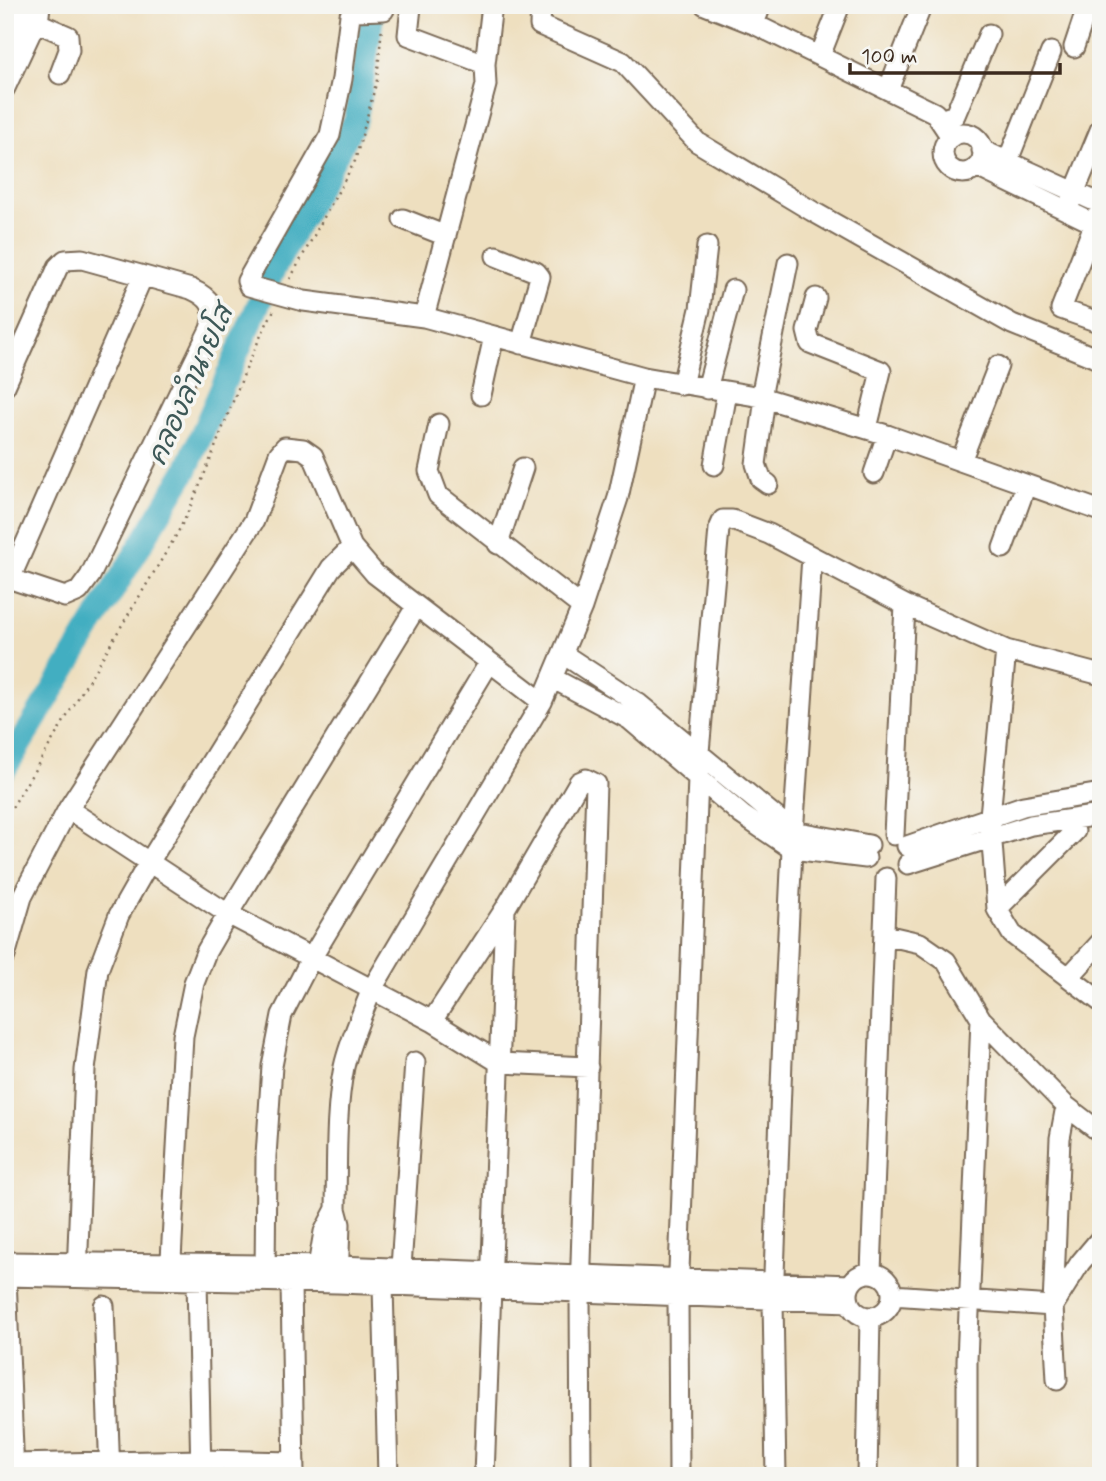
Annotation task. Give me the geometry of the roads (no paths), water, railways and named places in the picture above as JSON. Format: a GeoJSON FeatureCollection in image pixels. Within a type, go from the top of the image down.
{"type":"FeatureCollection","features":[{"type":"Feature","properties":{"kind":"street"},"geometry":{"type":"LineString","coordinates":[[407,5],[411,7],[408,35],[485,64]]}},
{"type":"Feature","properties":{"kind":"street"},"geometry":{"type":"LineString","coordinates":[[424,317],[486,85],[485,64],[492,5]]}},
{"type":"Feature","properties":{"kind":"street"},"geometry":{"type":"LineString","coordinates":[[541,5],[540,25],[623,62],[697,142],[1012,324],[1101,360]]}},
{"type":"Feature","properties":{"kind":"street"},"geometry":{"type":"LineString","coordinates":[[705,5],[756,25],[935,113],[951,137]]}},
{"type":"Feature","properties":{"kind":"street"},"geometry":{"type":"LineString","coordinates":[[756,25],[761,5]]}},
{"type":"Feature","properties":{"kind":"street"},"geometry":{"type":"LineString","coordinates":[[820,56],[840,5]]}},
{"type":"Feature","properties":{"kind":"street"},"geometry":{"type":"LineString","coordinates":[[888,90],[922,5]]}},
{"type":"Feature","properties":{"kind":"street"},"geometry":{"type":"LineString","coordinates":[[1074,47],[1088,5]]}},
{"type":"Feature","properties":{"kind":"street"},"geometry":{"type":"LineString","coordinates":[[382,10],[355,10],[350,15],[342,79],[330,135],[247,281],[249,286],[283,295],[424,317],[644,377],[763,398],[867,428],[1101,511]]}},
{"type":"Feature","properties":{"kind":"street"},"geometry":{"type":"LineString","coordinates":[[5,45],[31,11]]}},
{"type":"Feature","properties":{"kind":"street"},"geometry":{"type":"LineString","coordinates":[[31,11],[68,36],[69,50],[60,74]]}},
{"type":"Feature","properties":{"kind":"street"},"geometry":{"type":"LineString","coordinates":[[5,88],[31,11]]}},
{"type":"Feature","properties":{"kind":"street"},"geometry":{"type":"LineString","coordinates":[[940,120],[955,114],[989,34]]}},
{"type":"Feature","properties":{"kind":"street"},"geometry":{"type":"LineString","coordinates":[[1004,170],[1051,52]]}},
{"type":"Feature","properties":{"kind":"street"},"geometry":{"type":"LineString","coordinates":[[1067,210],[1101,128]]}},
{"type":"Feature","properties":{"kind":"street"},"geometry":{"type":"LineString","coordinates":[[980,158],[958,173],[946,166],[942,152],[951,137],[959,133],[972,135],[980,158],[1067,210],[1099,215]]}},
{"type":"Feature","properties":{"kind":"street"},"geometry":{"type":"LineString","coordinates":[[1004,170],[1074,192],[1099,215]]}},
{"type":"Feature","properties":{"kind":"street"},"geometry":{"type":"LineString","coordinates":[[1099,215],[1061,309],[1101,323]]}},
{"type":"Feature","properties":{"kind":"street"},"geometry":{"type":"LineString","coordinates":[[403,219],[446,236]]}},
{"type":"Feature","properties":{"kind":"street"},"geometry":{"type":"LineString","coordinates":[[682,385],[700,309],[707,246]]}},
{"type":"Feature","properties":{"kind":"street"},"geometry":{"type":"LineString","coordinates":[[496,256],[536,272],[540,277],[520,344]]}},
{"type":"Feature","properties":{"kind":"street"},"geometry":{"type":"LineString","coordinates":[[5,387],[58,267],[65,260],[82,259],[142,278],[191,289],[207,296],[215,315],[211,330],[90,576],[79,591],[65,597],[7,578],[142,278]]}},
{"type":"Feature","properties":{"kind":"street"},"geometry":{"type":"LineString","coordinates":[[768,484],[761,479],[756,464],[763,398],[788,263]]}},
{"type":"Feature","properties":{"kind":"street"},"geometry":{"type":"LineString","coordinates":[[707,389],[733,290]]}},
{"type":"Feature","properties":{"kind":"street"},"geometry":{"type":"LineString","coordinates":[[816,298],[807,331],[810,343],[881,371],[867,428]]}},
{"type":"Feature","properties":{"kind":"street"},"geometry":{"type":"LineString","coordinates":[[481,395],[494,336]]}},
{"type":"Feature","properties":{"kind":"street"},"geometry":{"type":"LineString","coordinates":[[961,461],[998,366]]}},
{"type":"Feature","properties":{"kind":"street"},"geometry":{"type":"LineString","coordinates":[[338,1275],[340,1224],[336,1209],[344,1066],[372,989],[542,702],[563,654],[582,607],[618,498],[644,377]]}},
{"type":"Feature","properties":{"kind":"street"},"geometry":{"type":"LineString","coordinates":[[714,465],[727,392]]}},
{"type":"Feature","properties":{"kind":"street"},"geometry":{"type":"LineString","coordinates":[[439,424],[429,471],[438,495],[582,607]]}},
{"type":"Feature","properties":{"kind":"street"},"geometry":{"type":"LineString","coordinates":[[874,473],[887,435]]}},
{"type":"Feature","properties":{"kind":"street"},"geometry":{"type":"LineString","coordinates":[[5,956],[22,897],[68,809],[254,521],[279,454],[285,447],[303,449],[313,456],[352,547],[375,575],[542,702]]}},
{"type":"Feature","properties":{"kind":"street"},"geometry":{"type":"LineString","coordinates":[[498,544],[523,468]]}},
{"type":"Feature","properties":{"kind":"street"},"geometry":{"type":"LineString","coordinates":[[1003,548],[1026,485]]}},
{"type":"Feature","properties":{"kind":"street"},"geometry":{"type":"LineString","coordinates":[[679,1476],[678,1288],[699,752],[719,529],[723,520],[732,520],[769,534],[905,605],[1006,650],[1101,675]]}},
{"type":"Feature","properties":{"kind":"street"},"geometry":{"type":"LineString","coordinates":[[77,1271],[85,1070],[98,970],[119,915],[148,864],[331,568],[352,547]]}},
{"type":"Feature","properties":{"kind":"street"},"geometry":{"type":"LineString","coordinates":[[776,1476],[773,1292],[792,840],[812,557]]}},
{"type":"Feature","properties":{"kind":"street"},"geometry":{"type":"LineString","coordinates":[[867,851],[872,872],[886,878],[902,873],[905,605]]}},
{"type":"Feature","properties":{"kind":"street"},"geometry":{"type":"LineString","coordinates":[[170,1272],[183,1036],[194,983],[206,952],[228,914],[416,607]]}},
{"type":"Feature","properties":{"kind":"street"},"geometry":{"type":"LineString","coordinates":[[1006,650],[990,816],[997,909],[1012,934],[1101,1002]]}},
{"type":"Feature","properties":{"kind":"street"},"geometry":{"type":"LineString","coordinates":[[563,654],[639,704],[699,752],[792,840]]}},
{"type":"Feature","properties":{"kind":"street"},"geometry":{"type":"LineString","coordinates":[[265,1274],[266,1156],[272,1066],[282,1015],[312,957],[489,663]]}},
{"type":"Feature","properties":{"kind":"street"},"geometry":{"type":"LineString","coordinates":[[552,678],[629,719],[742,815],[792,840],[867,851]]}},
{"type":"Feature","properties":{"kind":"street"},"geometry":{"type":"LineString","coordinates":[[432,1021],[505,909],[579,782],[586,779],[592,781],[598,794],[581,1285],[581,1476]]}},
{"type":"Feature","properties":{"kind":"street"},"geometry":{"type":"LineString","coordinates":[[903,848],[1023,806],[1101,793]]}},
{"type":"Feature","properties":{"kind":"street"},"geometry":{"type":"LineString","coordinates":[[68,809],[228,914],[432,1021],[500,1063],[589,1067]]}},
{"type":"Feature","properties":{"kind":"street"},"geometry":{"type":"LineString","coordinates":[[867,851],[879,836],[903,848],[991,837],[1031,825],[1101,815]]}},
{"type":"Feature","properties":{"kind":"street"},"geometry":{"type":"LineString","coordinates":[[997,909],[1075,831]]}},
{"type":"Feature","properties":{"kind":"street"},"geometry":{"type":"LineString","coordinates":[[871,1272],[886,878]]}},
{"type":"Feature","properties":{"kind":"street"},"geometry":{"type":"LineString","coordinates":[[484,1476],[489,1282],[505,909]]}},
{"type":"Feature","properties":{"kind":"street"},"geometry":{"type":"LineString","coordinates":[[885,935],[920,943],[946,961],[981,1019],[1066,1106],[1101,1133]]}},
{"type":"Feature","properties":{"kind":"street"},"geometry":{"type":"LineString","coordinates":[[1069,977],[1101,942]]}},
{"type":"Feature","properties":{"kind":"street"},"geometry":{"type":"LineString","coordinates":[[967,1469],[969,1300],[981,1019]]}},
{"type":"Feature","properties":{"kind":"street"},"geometry":{"type":"LineString","coordinates":[[388,1476],[394,1281],[415,1062]]}},
{"type":"Feature","properties":{"kind":"street"},"geometry":{"type":"LineString","coordinates":[[1057,1380],[1053,1306],[1060,1138],[1066,1106]]}},
{"type":"Feature","properties":{"kind":"street"},"geometry":{"type":"LineString","coordinates":[[316,1274],[324,1232],[336,1209]]}},
{"type":"Feature","properties":{"kind":"street"},"geometry":{"type":"LineString","coordinates":[[1053,1306],[1080,1263],[1101,1238]]}},
{"type":"Feature","properties":{"kind":"street"},"geometry":{"type":"LineString","coordinates":[[5,1262],[77,1271]]}},
{"type":"Feature","properties":{"kind":"street"},"geometry":{"type":"LineString","coordinates":[[290,1282],[294,1469],[14,1470],[6,1276],[77,1271],[316,1274],[394,1281],[849,1294]]}},
{"type":"Feature","properties":{"kind":"street"},"geometry":{"type":"LineString","coordinates":[[170,1272],[197,1279],[265,1274],[290,1282],[316,1274]]}},
{"type":"Feature","properties":{"kind":"street"},"geometry":{"type":"LineString","coordinates":[[871,1272],[886,1279],[892,1295],[886,1310],[870,1317],[861,1315],[849,1294],[855,1278],[871,1272]]}},
{"type":"Feature","properties":{"kind":"street"},"geometry":{"type":"LineString","coordinates":[[197,1279],[200,1468]]}},
{"type":"Feature","properties":{"kind":"street"},"geometry":{"type":"LineString","coordinates":[[892,1295],[1053,1306]]}},
{"type":"Feature","properties":{"kind":"street"},"geometry":{"type":"LineString","coordinates":[[104,1306],[110,1469]]}},
{"type":"Feature","properties":{"kind":"street"},"geometry":{"type":"LineString","coordinates":[[867,1476],[870,1317]]}},
{"type":"Feature","properties":{"kind":"waterway","name":"คลองลำนายโส"},"geometry":{"type":"LineString","coordinates":[[5,769],[186,470],[274,269],[356,119],[374,5]]}}]}
